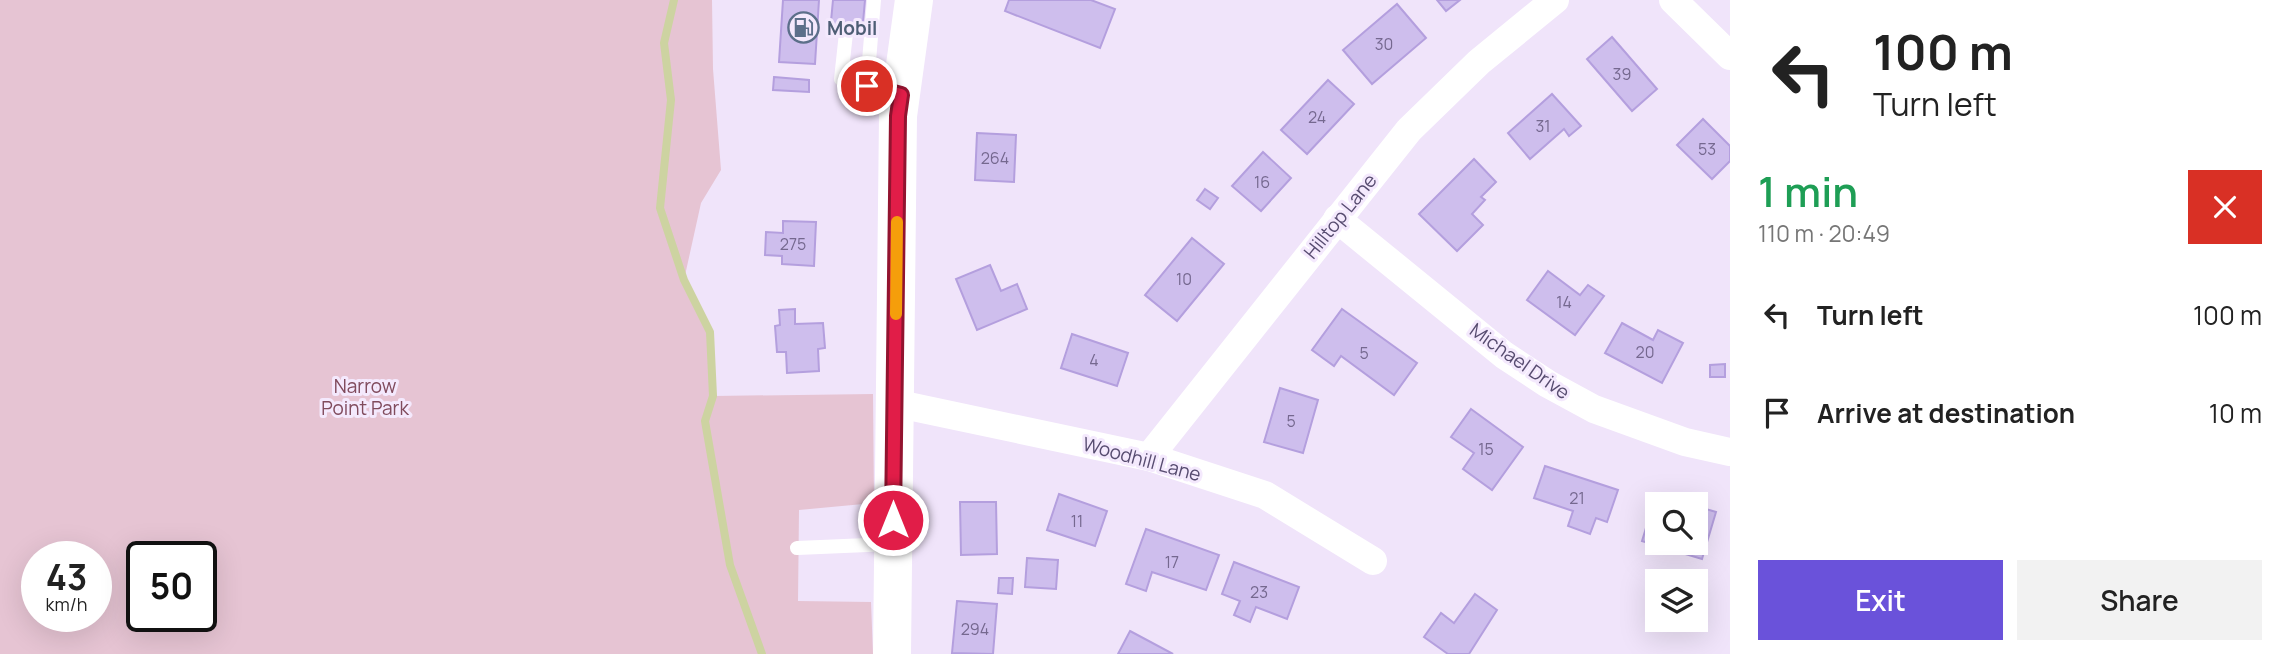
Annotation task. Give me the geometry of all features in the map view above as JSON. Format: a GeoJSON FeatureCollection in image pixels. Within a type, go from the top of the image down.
{"type":"FeatureCollection","features":[{"type":"Feature","properties":{"kind":"main road"},"geometry":{"type":"LineString","coordinates":[[892,654],[898,116],[884,90],[914,1]]}},
{"type":"Feature","properties":{"kind":"street","name":"Hilltop Lane"},"geometry":{"type":"LineString","coordinates":[[1149,457],[1409,130],[1479,62],[1555,0]]}},
{"type":"Feature","properties":{"kind":"street"},"geometry":{"type":"LineString","coordinates":[[1673,0],[1730,56]]}},
{"type":"Feature","properties":{"kind":"street","name":"Michael Drive"},"geometry":{"type":"LineString","coordinates":[[1337,219],[1504,355],[1548,384],[1594,409],[1685,442],[1730,452]]}},
{"type":"Feature","properties":{"kind":"street","name":"Woodhill Lane"},"geometry":{"type":"LineString","coordinates":[[894,403],[1149,457],[1265,495],[1373,561]]}},
{"type":"Feature","properties":{"kind":"lane"},"geometry":{"type":"LineString","coordinates":[[846,33],[841,79],[884,90],[874,0]]}},
{"type":"Feature","properties":{"kind":"lane"},"geometry":{"type":"LineString","coordinates":[[797,548],[893,544]]}},
{"type":"Feature","properties":{"kind":"green space","name":"Narrow Point Park"},"geometry":{"type":"Polygon","coordinates":[[[0,0],[712,0],[713,69],[721,170],[701,203],[684,280],[710,332],[714,396],[873,394],[874,503],[799,510],[798,601],[871,602],[873,654],[0,654],[0,0]]]}},
{"type":"Feature","properties":{"kind":"building"},"geometry":{"type":"Polygon","coordinates":[[[783,0],[819,0],[815,64],[779,62],[783,0]]]}},
{"type":"Feature","properties":{"kind":"building"},"geometry":{"type":"Polygon","coordinates":[[[833,0],[865,0],[862,34],[830,32],[833,0]]]}},
{"type":"Feature","properties":{"kind":"building"},"geometry":{"type":"Polygon","coordinates":[[[1009,0],[1091,0],[1115,9],[1100,48],[1005,11],[1009,0]]]}},
{"type":"Feature","properties":{"kind":"building"},"geometry":{"type":"Polygon","coordinates":[[[1437,0],[1460,0],[1446,11],[1437,0]]]}},
{"type":"Feature","properties":{"kind":"building"},"geometry":{"type":"Polygon","coordinates":[[[1397,4],[1426,38],[1372,84],[1343,50],[1397,4]]]}},
{"type":"Feature","properties":{"kind":"building"},"geometry":{"type":"Polygon","coordinates":[[[1612,37],[1657,89],[1632,111],[1587,59],[1612,37]]]}},
{"type":"Feature","properties":{"kind":"building"},"geometry":{"type":"Polygon","coordinates":[[[774,77],[809,80],[809,92],[773,90],[774,77]]]}},
{"type":"Feature","properties":{"kind":"building"},"geometry":{"type":"Polygon","coordinates":[[[1328,80],[1354,104],[1307,154],[1281,130],[1328,80]]]}},
{"type":"Feature","properties":{"kind":"building"},"geometry":{"type":"Polygon","coordinates":[[[1552,94],[1581,126],[1569,136],[1564,129],[1530,159],[1508,133],[1552,94]]]}},
{"type":"Feature","properties":{"kind":"building"},"geometry":{"type":"Polygon","coordinates":[[[1703,119],[1730,146],[1730,161],[1712,179],[1677,145],[1703,119]]]}},
{"type":"Feature","properties":{"kind":"building"},"geometry":{"type":"Polygon","coordinates":[[[977,133],[1016,135],[1014,182],[975,180],[977,133]]]}},
{"type":"Feature","properties":{"kind":"building"},"geometry":{"type":"Polygon","coordinates":[[[1263,152],[1291,178],[1261,211],[1232,186],[1263,152]]]}},
{"type":"Feature","properties":{"kind":"building"},"geometry":{"type":"Polygon","coordinates":[[[1474,159],[1496,182],[1481,197],[1485,200],[1472,214],[1483,225],[1457,251],[1419,214],[1474,159]]]}},
{"type":"Feature","properties":{"kind":"building"},"geometry":{"type":"Polygon","coordinates":[[[1205,189],[1218,198],[1210,209],[1197,200],[1205,189]]]}},
{"type":"Feature","properties":{"kind":"building"},"geometry":{"type":"Polygon","coordinates":[[[783,221],[816,222],[814,266],[782,264],[782,256],[765,255],[766,232],[783,233],[783,221]]]}},
{"type":"Feature","properties":{"kind":"building"},"geometry":{"type":"Polygon","coordinates":[[[1192,238],[1224,264],[1177,321],[1145,295],[1192,238]]]}},
{"type":"Feature","properties":{"kind":"building"},"geometry":{"type":"Polygon","coordinates":[[[990,265],[1001,291],[1017,284],[1027,309],[977,330],[956,279],[990,265]]]}},
{"type":"Feature","properties":{"kind":"building"},"geometry":{"type":"Polygon","coordinates":[[[1548,271],[1580,295],[1588,285],[1604,296],[1575,335],[1527,300],[1548,271]]]}},
{"type":"Feature","properties":{"kind":"building"},"geometry":{"type":"Polygon","coordinates":[[[795,309],[795,324],[823,323],[825,348],[818,349],[819,371],[787,373],[786,352],[777,352],[775,326],[780,325],[779,310],[795,309]]]}},
{"type":"Feature","properties":{"kind":"building"},"geometry":{"type":"Polygon","coordinates":[[[1342,309],[1417,363],[1394,395],[1341,356],[1334,366],[1312,350],[1342,309]]]}},
{"type":"Feature","properties":{"kind":"building"},"geometry":{"type":"Polygon","coordinates":[[[1622,323],[1653,340],[1658,330],[1683,343],[1662,383],[1605,353],[1622,323]]]}},
{"type":"Feature","properties":{"kind":"building"},"geometry":{"type":"Polygon","coordinates":[[[1072,334],[1128,353],[1117,386],[1061,368],[1072,334]]]}},
{"type":"Feature","properties":{"kind":"building"},"geometry":{"type":"Polygon","coordinates":[[[1725,364],[1725,377],[1710,377],[1710,365],[1725,364]]]}},
{"type":"Feature","properties":{"kind":"building"},"geometry":{"type":"Polygon","coordinates":[[[1280,388],[1318,400],[1303,453],[1264,442],[1280,388]]]}},
{"type":"Feature","properties":{"kind":"building"},"geometry":{"type":"Polygon","coordinates":[[[1471,409],[1523,447],[1492,490],[1463,469],[1474,453],[1451,437],[1471,409]]]}},
{"type":"Feature","properties":{"kind":"building"},"geometry":{"type":"Polygon","coordinates":[[[1545,466],[1618,490],[1607,522],[1596,518],[1590,534],[1568,526],[1573,511],[1534,498],[1545,466]]]}},
{"type":"Feature","properties":{"kind":"building"},"geometry":{"type":"Polygon","coordinates":[[[1059,494],[1107,511],[1095,546],[1047,530],[1059,494]]]}},
{"type":"Feature","properties":{"kind":"building"},"geometry":{"type":"Polygon","coordinates":[[[960,502],[996,502],[997,554],[961,555],[960,502]]]}},
{"type":"Feature","properties":{"kind":"building"},"geometry":{"type":"Polygon","coordinates":[[[1708,510],[1716,512],[1708,539],[1708,510]]]}},
{"type":"Feature","properties":{"kind":"building"},"geometry":{"type":"Polygon","coordinates":[[[1146,529],[1219,555],[1206,590],[1152,572],[1146,591],[1126,584],[1146,529]]]}},
{"type":"Feature","properties":{"kind":"building"},"geometry":{"type":"Polygon","coordinates":[[[1027,558],[1058,560],[1056,589],[1025,587],[1027,558]]]}},
{"type":"Feature","properties":{"kind":"building"},"geometry":{"type":"Polygon","coordinates":[[[1234,562],[1299,587],[1287,619],[1256,607],[1250,622],[1234,615],[1240,601],[1222,594],[1234,562]]]}},
{"type":"Feature","properties":{"kind":"building"},"geometry":{"type":"Polygon","coordinates":[[[999,578],[1013,578],[1012,594],[998,593],[999,578]]]}},
{"type":"Feature","properties":{"kind":"building"},"geometry":{"type":"Polygon","coordinates":[[[1475,594],[1497,610],[1469,654],[1448,654],[1424,637],[1441,613],[1454,623],[1475,594]]]}},
{"type":"Feature","properties":{"kind":"building"},"geometry":{"type":"Polygon","coordinates":[[[957,601],[997,604],[993,654],[952,653],[957,601]]]}},
{"type":"Feature","properties":{"kind":"building"},"geometry":{"type":"Polygon","coordinates":[[[1130,631],[1173,654],[1118,654],[1130,631]]]}},
{"type":"Feature","properties":{"kind":"waterway"},"geometry":{"type":"LineString","coordinates":[[674,0],[664,43],[671,100],[660,208],[684,280],[710,332],[713,396],[705,421],[730,565],[762,654]]}},
{"type":"Feature","properties":{"kind":"slow traffic"},"geometry":{"type":"LineString","coordinates":[[896,314],[897,222]]}},
{"type":"Feature","properties":{"kind":"place","name":"Mobil"},"geometry":{"type":"Point","coordinates":[804,28]}},
{"type":"Feature","properties":{"kind":"route"},"geometry":{"type":"LineString","coordinates":[[867,86],[901,95],[898,116],[893,520]]}}]}
